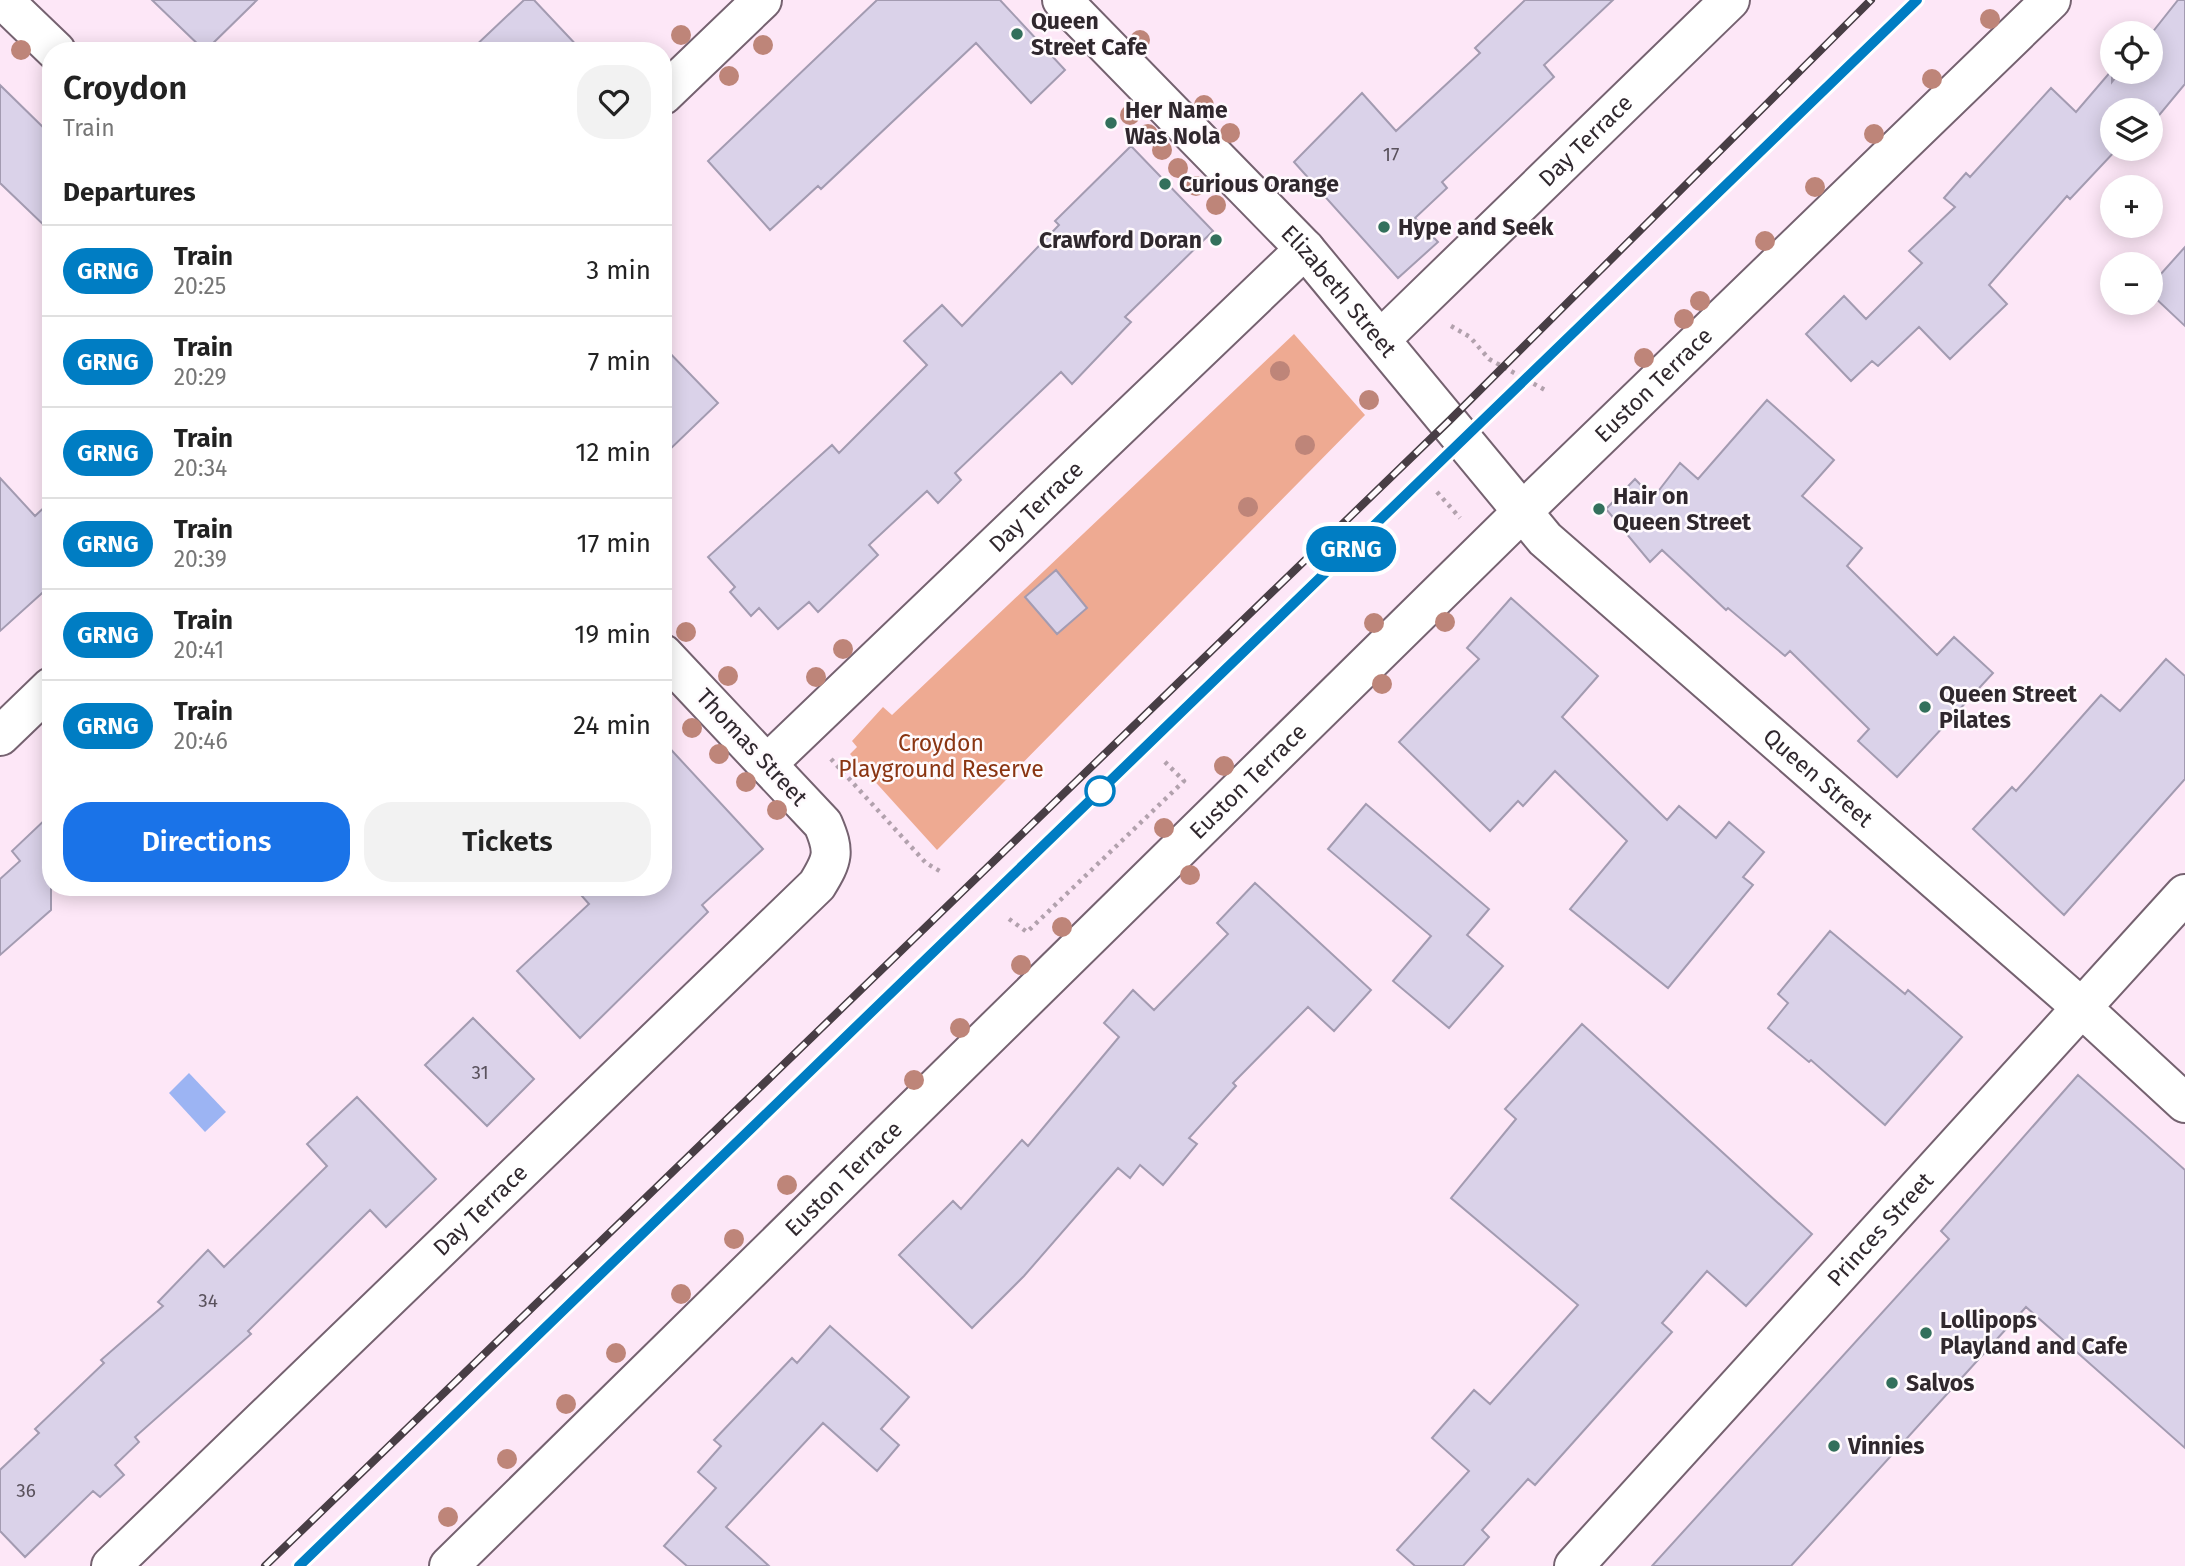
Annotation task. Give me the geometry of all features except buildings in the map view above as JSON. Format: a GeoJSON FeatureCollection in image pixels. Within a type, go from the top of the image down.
{"type":"FeatureCollection","features":[{"type":"Feature","properties":{"kind":"street"},"geometry":{"type":"LineString","coordinates":[[4,0],[47,42]]}},
{"type":"Feature","properties":{"kind":"street"},"geometry":{"type":"LineString","coordinates":[[672,86],[762,0]]}},
{"type":"Feature","properties":{"kind":"street","name":"Elizabeth Street"},"geometry":{"type":"LineString","coordinates":[[1062,0],[1305,249],[1464,439]]}},
{"type":"Feature","properties":{"kind":"street","name":"Day Terrace"},"geometry":{"type":"LineString","coordinates":[[1381,339],[1730,0]]}},
{"type":"Feature","properties":{"kind":"street","name":"Euston Terrace"},"geometry":{"type":"LineString","coordinates":[[449,1566],[1523,511],[2051,0]]}},
{"type":"Feature","properties":{"kind":"street","name":"Day Terrace"},"geometry":{"type":"LineString","coordinates":[[768,763],[1305,249]]}},
{"type":"Feature","properties":{"kind":"street","name":"Queen Street"},"geometry":{"type":"LineString","coordinates":[[1464,439],[1545,539],[2082,1008],[2185,1103]]}},
{"type":"Feature","properties":{"kind":"street","name":"Thomas Street"},"geometry":{"type":"LineString","coordinates":[[672,663],[823,824],[832,846]]}},
{"type":"Feature","properties":{"kind":"street"},"geometry":{"type":"LineString","coordinates":[[0,736],[42,696]]}},
{"type":"Feature","properties":{"kind":"street","name":"Day Terrace"},"geometry":{"type":"LineString","coordinates":[[111,1566],[817,886],[829,865],[832,846]]}},
{"type":"Feature","properties":{"kind":"street","name":"Princes Street"},"geometry":{"type":"LineString","coordinates":[[1574,1566],[2185,894]]}},
{"type":"Feature","properties":{"kind":"path"},"geometry":{"type":"LineString","coordinates":[[1441,321],[1470,337],[1489,359],[1545,390]]}},
{"type":"Feature","properties":{"kind":"path"},"geometry":{"type":"LineString","coordinates":[[1437,492],[1468,527]]}},
{"type":"Feature","properties":{"kind":"path"},"geometry":{"type":"LineString","coordinates":[[1009,919],[1027,932],[1184,781],[1162,759]]}},
{"type":"Feature","properties":{"kind":"path"},"geometry":{"type":"LineString","coordinates":[[835,763],[926,863],[943,873]]}},
{"type":"Feature","properties":{"kind":"green space","name":"Croydon Playground Reserve"},"geometry":{"type":"Polygon","coordinates":[[[1294,334],[1365,415],[937,850],[850,754],[857,747],[852,741],[883,707],[892,715],[1294,334]]]}},
{"type":"Feature","properties":{"kind":"water"},"geometry":{"type":"Polygon","coordinates":[[[189,1073],[226,1112],[205,1132],[169,1093],[189,1073]]]}},
{"type":"Feature","properties":{"kind":"railway"},"geometry":{"type":"LineString","coordinates":[[265,1566],[1449,421],[1871,0]]}},
{"type":"Feature","properties":{"kind":"railway"},"geometry":{"type":"LineString","coordinates":[[299,1566],[1917,0]]}},
{"type":"Feature","properties":{"kind":"train","name":"GRNG"},"geometry":{"type":"LineString","coordinates":[[299,1566],[1917,0]]}},
{"type":"Feature","properties":{"kind":"place","name":"Queen Street Cafe"},"geometry":{"type":"Point","coordinates":[1017,34]}},
{"type":"Feature","properties":{"kind":"place","name":"Her Name Was Nola"},"geometry":{"type":"Point","coordinates":[1111,123]}},
{"type":"Feature","properties":{"kind":"place","name":"Curious Orange"},"geometry":{"type":"Point","coordinates":[1165,184]}},
{"type":"Feature","properties":{"kind":"place","name":"Hype and Seek"},"geometry":{"type":"Point","coordinates":[1384,227]}},
{"type":"Feature","properties":{"kind":"place","name":"Crawford Doran"},"geometry":{"type":"Point","coordinates":[1216,240]}},
{"type":"Feature","properties":{"kind":"place","name":"Hair on Queen Street"},"geometry":{"type":"Point","coordinates":[1599,509]}},
{"type":"Feature","properties":{"kind":"place","name":"Queen Street Pilates"},"geometry":{"type":"Point","coordinates":[1925,707]}},
{"type":"Feature","properties":{"kind":"place","name":"Lollipops Playland and Cafe"},"geometry":{"type":"Point","coordinates":[1926,1333]}},
{"type":"Feature","properties":{"kind":"place","name":"Salvos"},"geometry":{"type":"Point","coordinates":[1892,1383]}},
{"type":"Feature","properties":{"kind":"place","name":"Vinnies"},"geometry":{"type":"Point","coordinates":[1834,1446]}}]}
